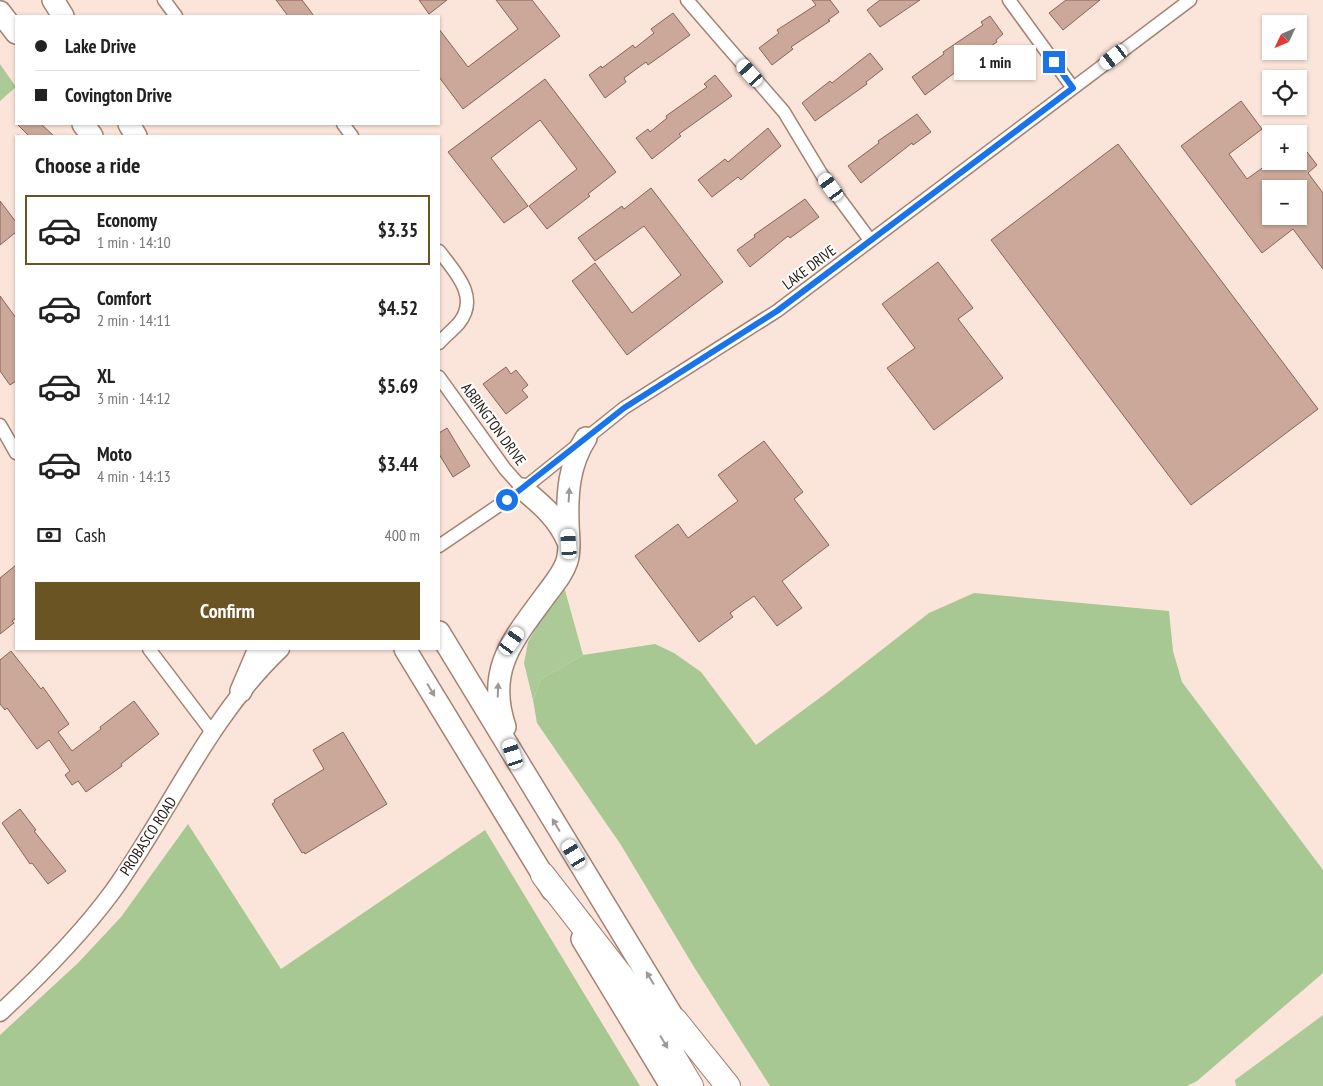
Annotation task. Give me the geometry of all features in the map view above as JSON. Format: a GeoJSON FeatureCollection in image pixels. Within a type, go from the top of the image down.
{"type":"FeatureCollection","features":[{"type":"Feature","properties":{"kind":"highway"},"geometry":{"type":"LineString","coordinates":[[54,0],[63,15]]}},
{"type":"Feature","properties":{"kind":"highway"},"geometry":{"type":"LineString","coordinates":[[58,0],[64,15]]}},
{"type":"Feature","properties":{"kind":"highway"},"geometry":{"type":"LineString","coordinates":[[0,12],[15,32]]}},
{"type":"Feature","properties":{"kind":"highway"},"geometry":{"type":"LineString","coordinates":[[513,754],[498,708],[497,686],[512,641],[561,574],[567,561],[570,473],[576,454],[586,438]]}},
{"type":"Feature","properties":{"kind":"highway"},"geometry":{"type":"LineString","coordinates":[[523,489],[550,514],[563,530],[569,544]]}},
{"type":"Feature","properties":{"kind":"highway"},"geometry":{"type":"LineString","coordinates":[[440,634],[715,1086]]}},
{"type":"Feature","properties":{"kind":"highway"},"geometry":{"type":"LineString","coordinates":[[241,692],[259,650]]}},
{"type":"Feature","properties":{"kind":"highway"},"geometry":{"type":"LineString","coordinates":[[406,650],[671,1086]]}},
{"type":"Feature","properties":{"kind":"highway"},"geometry":{"type":"LineString","coordinates":[[543,875],[637,996],[691,1086]]}},
{"type":"Feature","properties":{"kind":"highway"},"geometry":{"type":"LineString","coordinates":[[675,1020],[728,1086]]}},
{"type":"Feature","properties":{"kind":"street"},"geometry":{"type":"LineString","coordinates":[[164,0],[175,15]]}},
{"type":"Feature","properties":{"kind":"street"},"geometry":{"type":"LineString","coordinates":[[687,0],[784,112],[822,175],[870,240]]}},
{"type":"Feature","properties":{"kind":"street"},"geometry":{"type":"LineString","coordinates":[[1009,0],[1073,88]]}},
{"type":"Feature","properties":{"kind":"street","name":"LAKE DRIVE"},"geometry":{"type":"LineString","coordinates":[[440,545],[523,489],[586,438],[664,381],[777,311],[1190,0]]}},
{"type":"Feature","properties":{"kind":"street"},"geometry":{"type":"LineString","coordinates":[[440,252],[463,283],[467,303],[465,314],[459,323],[440,342]]}},
{"type":"Feature","properties":{"kind":"street","name":"ABBINGTON DRIVE"},"geometry":{"type":"LineString","coordinates":[[440,378],[505,469],[523,489]]}},
{"type":"Feature","properties":{"kind":"street"},"geometry":{"type":"LineString","coordinates":[[0,425],[15,451]]}},
{"type":"Feature","properties":{"kind":"street"},"geometry":{"type":"LineString","coordinates":[[150,650],[212,732]]}},
{"type":"Feature","properties":{"kind":"street","name":"PROBASCO ROAD"},"geometry":{"type":"LineString","coordinates":[[0,1013],[52,964],[114,890],[212,732],[241,692],[263,666],[280,650]]}},
{"type":"Feature","properties":{"kind":"green space"},"geometry":{"type":"Polygon","coordinates":[[[0,64],[15,88],[0,101],[0,64]]]}},
{"type":"Feature","properties":{"kind":"green space"},"geometry":{"type":"Polygon","coordinates":[[[563,583],[583,655],[541,679],[533,700],[524,663],[528,642],[563,583]]]}},
{"type":"Feature","properties":{"kind":"green space"},"geometry":{"type":"Polygon","coordinates":[[[974,593],[1169,611],[1173,651],[1182,682],[1323,870],[1323,973],[1197,1081],[1187,1086],[770,1086],[694,967],[621,845],[537,723],[533,700],[541,679],[583,655],[655,644],[674,653],[701,672],[756,745],[929,613],[974,593]]]}},
{"type":"Feature","properties":{"kind":"green space"},"geometry":{"type":"Polygon","coordinates":[[[188,824],[281,969],[485,830],[640,1086],[0,1086],[0,1035],[78,963],[121,917],[188,824]]]}},
{"type":"Feature","properties":{"kind":"green space"},"geometry":{"type":"Polygon","coordinates":[[[1323,1015],[1323,1086],[1236,1086],[1235,1080],[1323,1015]]]}},
{"type":"Feature","properties":{"kind":"building"},"geometry":{"type":"Polygon","coordinates":[[[276,0],[302,0],[313,15],[287,15],[276,0]]]}},
{"type":"Feature","properties":{"kind":"building"},"geometry":{"type":"Polygon","coordinates":[[[419,0],[447,0],[429,14],[419,0]]]}},
{"type":"Feature","properties":{"kind":"building"},"geometry":{"type":"Polygon","coordinates":[[[496,0],[532,0],[560,36],[463,109],[440,78],[440,30],[468,67],[518,29],[496,0]]]}},
{"type":"Feature","properties":{"kind":"building"},"geometry":{"type":"Polygon","coordinates":[[[812,0],[830,0],[839,12],[828,20],[830,21],[791,47],[793,49],[772,65],[759,48],[779,33],[777,30],[816,5],[812,0]]]}},
{"type":"Feature","properties":{"kind":"building"},"geometry":{"type":"Polygon","coordinates":[[[880,0],[920,0],[880,27],[867,10],[880,0]]]}},
{"type":"Feature","properties":{"kind":"building"},"geometry":{"type":"Polygon","coordinates":[[[1066,0],[1100,0],[1063,30],[1049,13],[1066,0]]]}},
{"type":"Feature","properties":{"kind":"building"},"geometry":{"type":"Polygon","coordinates":[[[673,13],[690,35],[648,65],[646,62],[624,78],[626,82],[605,98],[589,75],[601,66],[602,68],[633,45],[635,48],[654,33],[651,29],[673,13]]]}},
{"type":"Feature","properties":{"kind":"building"},"geometry":{"type":"Polygon","coordinates":[[[990,16],[1003,34],[996,40],[997,42],[956,69],[957,71],[925,95],[912,77],[944,54],[943,52],[983,25],[981,22],[990,16]]]}},
{"type":"Feature","properties":{"kind":"building"},"geometry":{"type":"Polygon","coordinates":[[[870,53],[883,69],[866,82],[867,84],[815,121],[802,103],[830,81],[832,83],[870,53]]]}},
{"type":"Feature","properties":{"kind":"building"},"geometry":{"type":"Polygon","coordinates":[[[715,75],[732,96],[679,134],[681,136],[652,159],[636,138],[648,129],[650,132],[667,118],[666,116],[707,87],[704,84],[715,75]]]}},
{"type":"Feature","properties":{"kind":"building"},"geometry":{"type":"Polygon","coordinates":[[[545,79],[616,172],[588,194],[590,196],[547,229],[529,206],[577,169],[540,120],[491,158],[528,206],[504,223],[448,152],[545,79]]]}},
{"type":"Feature","properties":{"kind":"building"},"geometry":{"type":"Polygon","coordinates":[[[1241,101],[1262,129],[1229,154],[1247,179],[1262,168],[1262,170],[1307,170],[1307,152],[1317,165],[1308,173],[1323,193],[1323,269],[1293,229],[1262,253],[1181,146],[1241,101]]]}},
{"type":"Feature","properties":{"kind":"building"},"geometry":{"type":"Polygon","coordinates":[[[917,114],[931,132],[913,145],[912,143],[861,183],[848,166],[879,143],[878,141],[917,114]]]}},
{"type":"Feature","properties":{"kind":"building"},"geometry":{"type":"Polygon","coordinates":[[[18,125],[42,125],[53,135],[28,135],[18,125]]]}},
{"type":"Feature","properties":{"kind":"building"},"geometry":{"type":"Polygon","coordinates":[[[768,128],[781,146],[741,180],[738,177],[712,197],[698,180],[725,159],[728,162],[768,128]]]}},
{"type":"Feature","properties":{"kind":"building"},"geometry":{"type":"Polygon","coordinates":[[[1118,144],[1318,409],[1191,505],[991,240],[1118,144]]]}},
{"type":"Feature","properties":{"kind":"building"},"geometry":{"type":"Polygon","coordinates":[[[651,188],[723,282],[627,355],[572,281],[595,263],[632,313],[681,275],[644,226],[595,261],[578,238],[622,206],[624,209],[651,188]]]}},
{"type":"Feature","properties":{"kind":"building"},"geometry":{"type":"Polygon","coordinates":[[[805,199],[819,217],[790,238],[788,236],[750,267],[737,250],[755,237],[754,235],[805,199]]]}},
{"type":"Feature","properties":{"kind":"building"},"geometry":{"type":"Polygon","coordinates":[[[0,201],[15,221],[15,233],[0,245],[0,201]]]}},
{"type":"Feature","properties":{"kind":"building"},"geometry":{"type":"Polygon","coordinates":[[[938,262],[973,308],[958,319],[1003,378],[934,430],[887,368],[915,348],[882,304],[938,262]]]}},
{"type":"Feature","properties":{"kind":"building"},"geometry":{"type":"Polygon","coordinates":[[[0,296],[15,317],[15,382],[10,385],[0,371],[0,296]]]}},
{"type":"Feature","properties":{"kind":"building"},"geometry":{"type":"Polygon","coordinates":[[[506,367],[511,374],[516,370],[528,385],[522,390],[528,397],[506,414],[483,384],[506,367]]]}},
{"type":"Feature","properties":{"kind":"building"},"geometry":{"type":"Polygon","coordinates":[[[447,428],[470,466],[453,477],[440,456],[440,432],[447,428]]]}},
{"type":"Feature","properties":{"kind":"building"},"geometry":{"type":"Polygon","coordinates":[[[764,441],[803,492],[794,499],[829,545],[782,581],[802,608],[777,626],[754,596],[730,613],[733,617],[699,642],[635,556],[678,524],[688,538],[738,501],[718,475],[764,441]]]}},
{"type":"Feature","properties":{"kind":"building"},"geometry":{"type":"Polygon","coordinates":[[[15,566],[15,619],[12,621],[14,623],[0,634],[0,578],[15,566]]]}},
{"type":"Feature","properties":{"kind":"building"},"geometry":{"type":"Polygon","coordinates":[[[11,651],[41,689],[43,687],[69,724],[58,732],[72,751],[134,701],[159,734],[121,764],[122,766],[86,792],[78,781],[72,785],[65,775],[70,771],[49,740],[37,749],[7,708],[5,710],[0,704],[0,660],[11,651]]]}},
{"type":"Feature","properties":{"kind":"building"},"geometry":{"type":"Polygon","coordinates":[[[343,732],[387,804],[305,854],[304,852],[302,853],[272,804],[275,802],[274,800],[324,769],[313,750],[343,732]]]}},
{"type":"Feature","properties":{"kind":"building"},"geometry":{"type":"Polygon","coordinates":[[[20,809],[36,830],[34,831],[66,871],[48,884],[32,863],[30,864],[2,823],[20,809]]]}},
{"type":"Feature","properties":{"kind":"route"},"geometry":{"type":"LineString","coordinates":[[507,500],[624,408],[777,311],[1073,88],[1054,62]]}}]}
